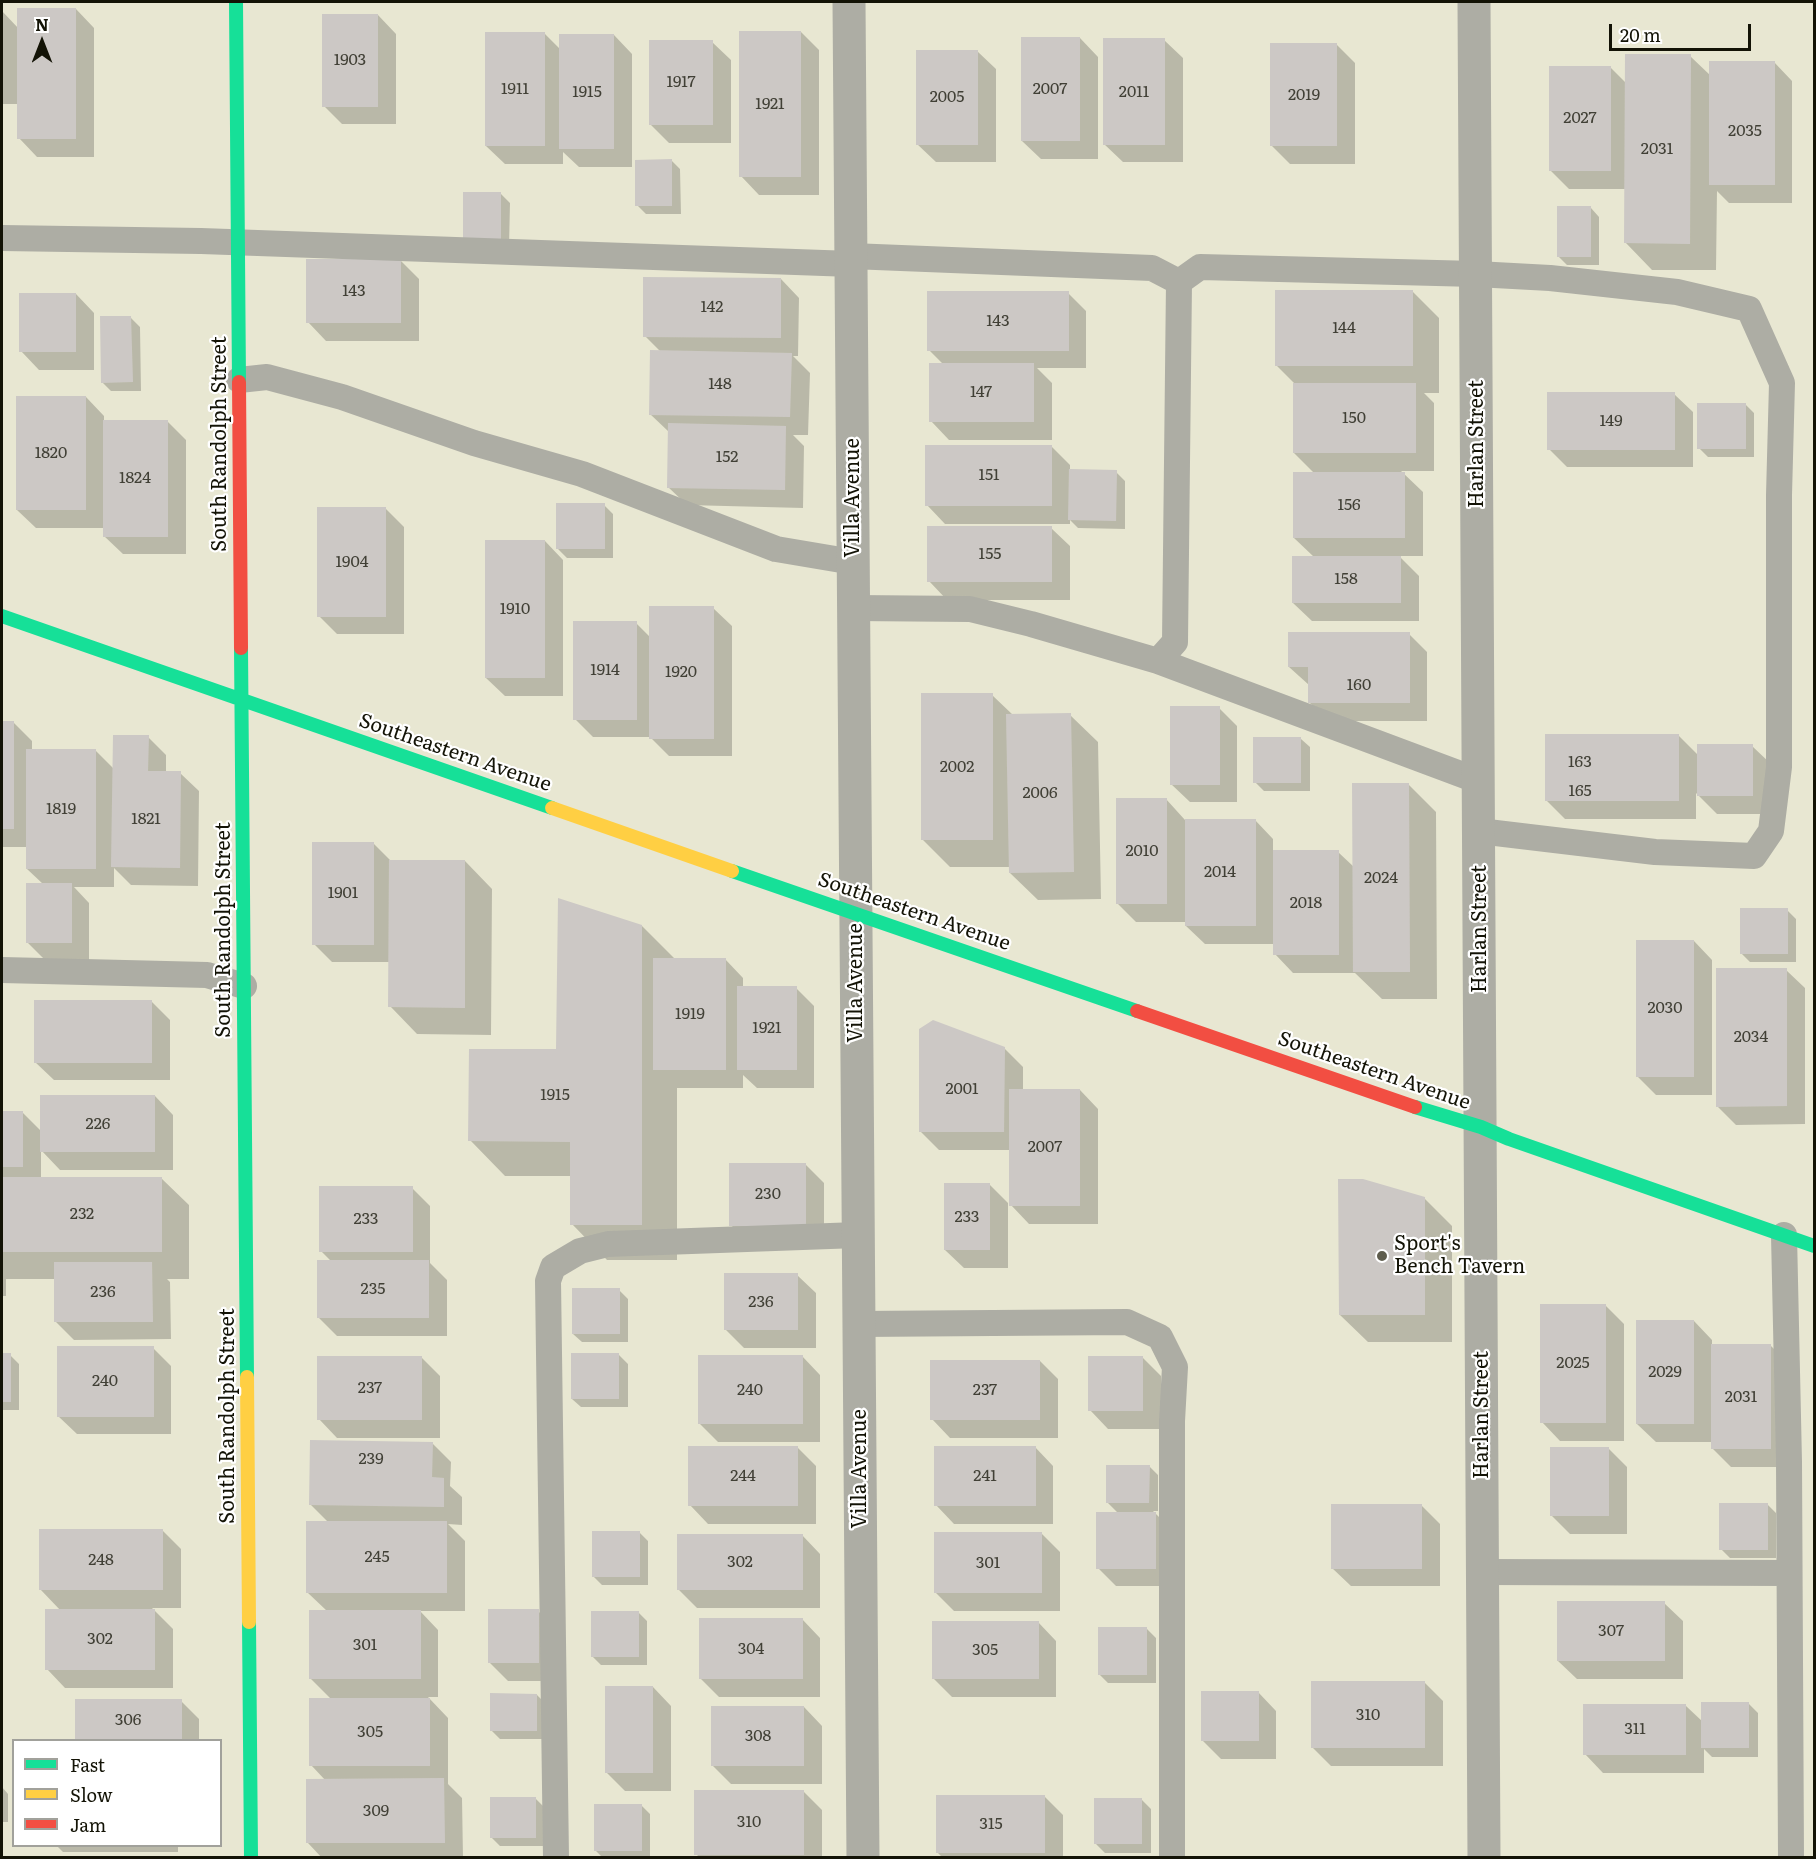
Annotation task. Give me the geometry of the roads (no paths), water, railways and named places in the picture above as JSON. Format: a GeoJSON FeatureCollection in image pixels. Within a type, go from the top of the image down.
{"type":"FeatureCollection","features":[{"type":"Feature","properties":{"kind":"main road","name":"South Randolph Street"},"geometry":{"type":"LineString","coordinates":[[236,2],[251,1857]]}},
{"type":"Feature","properties":{"kind":"main road","name":"Southeastern Avenue"},"geometry":{"type":"LineString","coordinates":[[2,616],[856,914],[1480,1127],[1815,1246]]}},
{"type":"Feature","properties":{"kind":"street","name":"Villa Avenue"},"geometry":{"type":"LineString","coordinates":[[849,2],[863,1857]]}},
{"type":"Feature","properties":{"kind":"street","name":"Harlan Street"},"geometry":{"type":"LineString","coordinates":[[1474,2],[1485,1857]]}},
{"type":"Feature","properties":{"kind":"lane"},"geometry":{"type":"LineString","coordinates":[[2,238],[201,241],[238,244],[1152,268],[1179,282]]}},
{"type":"Feature","properties":{"kind":"lane"},"geometry":{"type":"LineString","coordinates":[[1179,282],[1200,267],[1476,274],[1550,278],[1677,292],[1749,309],[1782,383],[1779,495],[1779,767],[1772,831],[1754,856],[1655,852],[1479,831]]}},
{"type":"Feature","properties":{"kind":"lane"},"geometry":{"type":"LineString","coordinates":[[1158,661],[1175,642],[1179,282]]}},
{"type":"Feature","properties":{"kind":"lane"},"geometry":{"type":"LineString","coordinates":[[239,380],[267,377],[342,397],[474,443],[582,474],[776,549],[853,562]]}},
{"type":"Feature","properties":{"kind":"lane"},"geometry":{"type":"LineString","coordinates":[[854,608],[969,609],[1031,624],[1158,661],[1479,781]]}},
{"type":"Feature","properties":{"kind":"lane"},"geometry":{"type":"LineString","coordinates":[[2,970],[207,975],[244,986]]}},
{"type":"Feature","properties":{"kind":"lane"},"geometry":{"type":"LineString","coordinates":[[556,1857],[548,1281],[553,1267],[580,1251],[608,1244],[858,1235]]}},
{"type":"Feature","properties":{"kind":"lane"},"geometry":{"type":"LineString","coordinates":[[1784,1235],[1791,1857]]}},
{"type":"Feature","properties":{"kind":"lane"},"geometry":{"type":"LineString","coordinates":[[859,1324],[1127,1322],[1160,1336],[1176,1367],[1172,1420],[1172,1857]]}},
{"type":"Feature","properties":{"kind":"lane"},"geometry":{"type":"LineString","coordinates":[[1483,1572],[1789,1573]]}},
{"type":"Feature","properties":{"kind":"place","name":"Sport's Bench Tavern"},"geometry":{"type":"Point","coordinates":[1382,1256]}}]}
